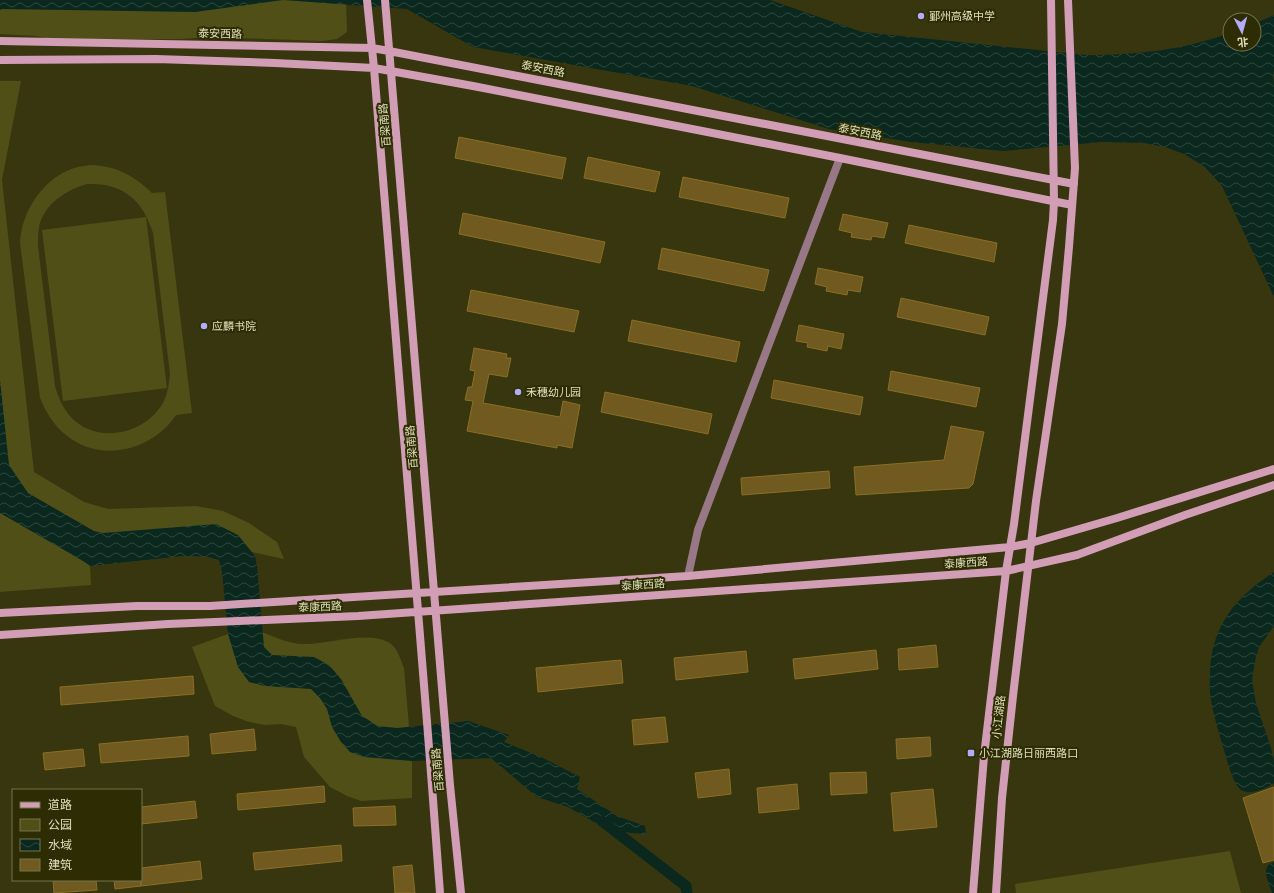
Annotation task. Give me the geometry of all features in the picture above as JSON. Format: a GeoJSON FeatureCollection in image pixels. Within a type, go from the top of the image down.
{"type":"FeatureCollection","features":[{"type":"Feature","properties":{"kind":"main road","name":"百梁南路"},"geometry":{"type":"LineString","coordinates":[[367,0],[374,68],[417,593],[440,893]]}},
{"type":"Feature","properties":{"kind":"main road","name":"百梁南路"},"geometry":{"type":"LineString","coordinates":[[385,0],[435,592],[444,720],[462,893]]}},
{"type":"Feature","properties":{"kind":"main road","name":"小江湖路"},"geometry":{"type":"LineString","coordinates":[[973,893],[984,756],[1006,572],[1014,524],[1053,220],[1052,0]]}},
{"type":"Feature","properties":{"kind":"main road","name":"小江湖路"},"geometry":{"type":"LineString","coordinates":[[996,893],[1002,798],[1031,542],[1062,324],[1074,184],[1075,151],[1068,0]]}},
{"type":"Feature","properties":{"kind":"main road","name":"泰安西路"},"geometry":{"type":"LineString","coordinates":[[0,41],[372,48],[1074,184]]}},
{"type":"Feature","properties":{"kind":"main road"},"geometry":{"type":"LineString","coordinates":[[4,60],[156,59],[276,63],[391,70],[1054,200],[1072,205]]}},
{"type":"Feature","properties":{"kind":"main road","name":"泰康西路"},"geometry":{"type":"LineString","coordinates":[[0,613],[137,606],[210,606],[688,576],[1010,547],[1274,469]]}},
{"type":"Feature","properties":{"kind":"main road","name":"泰康西路"},"geometry":{"type":"LineString","coordinates":[[0,635],[168,624],[358,616],[1006,572],[1077,555],[1185,515],[1274,485]]}},
{"type":"Feature","properties":{"kind":"street"},"geometry":{"type":"LineString","coordinates":[[688,576],[698,530],[840,158]]}},
{"type":"Feature","properties":{"kind":"green space"},"geometry":{"type":"Polygon","coordinates":[[[0,0],[346,0],[347,32],[337,39],[322,41],[209,37],[181,39],[52,39],[35,36],[0,34],[0,0]]]}},
{"type":"Feature","properties":{"kind":"green space"},"geometry":{"type":"Polygon","coordinates":[[[0,81],[21,81],[2,180],[34,472],[84,502],[108,509],[196,506],[223,511],[249,523],[277,542],[284,559],[252,552],[208,557],[185,556],[90,566],[91,585],[0,592],[0,81]]]}},
{"type":"Feature","properties":{"kind":"green space"},"geometry":{"type":"Polygon","coordinates":[[[90,165],[108,167],[131,176],[152,193],[165,192],[192,413],[176,415],[166,427],[154,437],[140,444],[126,449],[110,451],[95,449],[80,444],[66,435],[51,418],[40,398],[20,243],[21,231],[30,207],[45,186],[66,171],[90,165]],[[88,184],[80,186],[65,194],[51,205],[46,211],[39,227],[38,246],[55,386],[63,406],[70,416],[81,425],[94,431],[107,433],[121,432],[134,428],[146,421],[156,412],[164,401],[170,374],[153,233],[149,222],[138,203],[130,196],[112,187],[88,184]]]}},
{"type":"Feature","properties":{"kind":"green space"},"geometry":{"type":"Polygon","coordinates":[[[146,217],[167,388],[63,401],[42,230],[146,217]]]}},
{"type":"Feature","properties":{"kind":"green space"},"geometry":{"type":"Polygon","coordinates":[[[262,632],[282,640],[298,644],[313,644],[348,639],[372,638],[391,644],[396,649],[404,668],[412,761],[412,798],[361,801],[347,796],[330,787],[304,757],[296,727],[281,724],[265,725],[249,722],[233,716],[215,706],[192,647],[228,634],[262,632]]]}},
{"type":"Feature","properties":{"kind":"green space"},"geometry":{"type":"Polygon","coordinates":[[[1230,851],[1241,893],[1016,893],[1015,884],[1230,851]]]}},
{"type":"Feature","properties":{"kind":"water"},"geometry":{"type":"Polygon","coordinates":[[[0,0],[283,0],[195,12],[0,10],[0,0]]]}},
{"type":"Feature","properties":{"kind":"water"},"geometry":{"type":"Polygon","coordinates":[[[283,0],[770,0],[862,32],[1086,55],[1141,53],[1195,44],[1222,36],[1222,52],[1262,52],[1262,20],[1274,15],[1274,297],[1222,186],[1205,167],[1184,154],[1165,147],[1144,143],[1102,142],[1003,151],[911,142],[829,129],[692,86],[473,47],[407,9],[283,0]]]}},
{"type":"Feature","properties":{"kind":"water"},"geometry":{"type":"Polygon","coordinates":[[[0,380],[9,465],[28,493],[94,531],[103,533],[216,524],[238,535],[255,556],[264,647],[272,655],[314,657],[329,665],[341,679],[362,716],[378,726],[397,728],[468,721],[509,735],[504,742],[541,757],[580,777],[577,789],[617,816],[645,826],[646,834],[619,832],[601,826],[568,807],[537,797],[491,758],[412,761],[364,757],[350,752],[341,742],[332,727],[327,709],[320,698],[311,689],[265,686],[249,682],[238,667],[228,634],[222,572],[219,560],[208,557],[185,556],[90,566],[0,513],[0,380]]]}},
{"type":"Feature","properties":{"kind":"water"},"geometry":{"type":"Polygon","coordinates":[[[1274,572],[1274,626],[1259,647],[1252,680],[1256,703],[1271,748],[1274,762],[1274,783],[1259,790],[1246,792],[1239,788],[1233,779],[1215,719],[1210,688],[1212,653],[1216,638],[1229,613],[1249,591],[1274,572]]]}},
{"type":"Feature","properties":{"kind":"water"},"geometry":{"type":"Polygon","coordinates":[[[1274,862],[1274,893],[1272,893],[1267,880],[1266,871],[1269,864],[1274,862]]]}},
{"type":"Feature","properties":{"kind":"building"},"geometry":{"type":"Polygon","coordinates":[[[459,137],[566,158],[562,179],[455,158],[459,137]]]}},
{"type":"Feature","properties":{"kind":"building"},"geometry":{"type":"Polygon","coordinates":[[[588,157],[660,172],[655,192],[584,178],[588,157]]]}},
{"type":"Feature","properties":{"kind":"building"},"geometry":{"type":"Polygon","coordinates":[[[683,177],[789,198],[785,218],[679,197],[683,177]]]}},
{"type":"Feature","properties":{"kind":"building"},"geometry":{"type":"Polygon","coordinates":[[[463,213],[605,242],[600,263],[459,234],[463,213]]]}},
{"type":"Feature","properties":{"kind":"building"},"geometry":{"type":"Polygon","coordinates":[[[843,214],[888,223],[884,238],[872,236],[871,240],[851,237],[852,233],[839,230],[843,214]]]}},
{"type":"Feature","properties":{"kind":"building"},"geometry":{"type":"Polygon","coordinates":[[[909,225],[997,243],[994,262],[905,243],[909,225]]]}},
{"type":"Feature","properties":{"kind":"building"},"geometry":{"type":"Polygon","coordinates":[[[662,248],[769,270],[764,291],[658,269],[662,248]]]}},
{"type":"Feature","properties":{"kind":"building"},"geometry":{"type":"Polygon","coordinates":[[[818,268],[863,277],[860,292],[848,290],[847,295],[826,291],[827,287],[815,284],[818,268]]]}},
{"type":"Feature","properties":{"kind":"building"},"geometry":{"type":"Polygon","coordinates":[[[471,290],[579,311],[574,332],[467,311],[471,290]]]}},
{"type":"Feature","properties":{"kind":"building"},"geometry":{"type":"Polygon","coordinates":[[[901,298],[989,317],[985,335],[897,317],[901,298]]]}},
{"type":"Feature","properties":{"kind":"building"},"geometry":{"type":"Polygon","coordinates":[[[632,320],[740,342],[736,362],[628,341],[632,320]]]}},
{"type":"Feature","properties":{"kind":"building"},"geometry":{"type":"Polygon","coordinates":[[[799,325],[844,334],[841,349],[828,346],[827,351],[807,347],[808,343],[796,341],[799,325]]]}},
{"type":"Feature","properties":{"kind":"building"},"geometry":{"type":"Polygon","coordinates":[[[474,348],[507,354],[506,358],[511,358],[507,377],[489,374],[483,403],[560,417],[563,401],[580,405],[572,448],[557,445],[557,448],[467,431],[473,401],[465,400],[468,387],[472,387],[475,371],[470,370],[474,348]]]}},
{"type":"Feature","properties":{"kind":"building"},"geometry":{"type":"Polygon","coordinates":[[[891,371],[980,388],[976,407],[888,390],[891,371]]]}},
{"type":"Feature","properties":{"kind":"building"},"geometry":{"type":"Polygon","coordinates":[[[774,380],[863,397],[860,415],[771,398],[774,380]]]}},
{"type":"Feature","properties":{"kind":"building"},"geometry":{"type":"Polygon","coordinates":[[[605,392],[712,414],[708,434],[601,412],[605,392]]]}},
{"type":"Feature","properties":{"kind":"building"},"geometry":{"type":"Polygon","coordinates":[[[951,426],[984,432],[973,484],[969,488],[856,495],[854,467],[944,460],[951,426]]]}},
{"type":"Feature","properties":{"kind":"building"},"geometry":{"type":"Polygon","coordinates":[[[829,471],[830,488],[742,495],[741,478],[829,471]]]}},
{"type":"Feature","properties":{"kind":"building"},"geometry":{"type":"Polygon","coordinates":[[[936,645],[938,667],[899,670],[898,649],[936,645]]]}},
{"type":"Feature","properties":{"kind":"building"},"geometry":{"type":"Polygon","coordinates":[[[876,650],[878,669],[795,679],[793,659],[876,650]]]}},
{"type":"Feature","properties":{"kind":"building"},"geometry":{"type":"Polygon","coordinates":[[[746,651],[748,672],[676,680],[674,658],[746,651]]]}},
{"type":"Feature","properties":{"kind":"building"},"geometry":{"type":"Polygon","coordinates":[[[621,660],[623,683],[538,692],[536,668],[621,660]]]}},
{"type":"Feature","properties":{"kind":"building"},"geometry":{"type":"Polygon","coordinates":[[[193,676],[194,694],[61,705],[60,687],[193,676]]]}},
{"type":"Feature","properties":{"kind":"building"},"geometry":{"type":"Polygon","coordinates":[[[665,717],[668,742],[634,745],[632,720],[665,717]]]}},
{"type":"Feature","properties":{"kind":"building"},"geometry":{"type":"Polygon","coordinates":[[[254,729],[256,750],[212,754],[210,734],[254,729]]]}},
{"type":"Feature","properties":{"kind":"building"},"geometry":{"type":"Polygon","coordinates":[[[188,736],[189,756],[101,763],[99,744],[188,736]]]}},
{"type":"Feature","properties":{"kind":"building"},"geometry":{"type":"Polygon","coordinates":[[[930,737],[931,756],[897,759],[896,739],[930,737]]]}},
{"type":"Feature","properties":{"kind":"building"},"geometry":{"type":"Polygon","coordinates":[[[83,749],[85,766],[45,770],[43,753],[83,749]]]}},
{"type":"Feature","properties":{"kind":"building"},"geometry":{"type":"Polygon","coordinates":[[[729,769],[731,794],[698,798],[695,773],[729,769]]]}},
{"type":"Feature","properties":{"kind":"building"},"geometry":{"type":"Polygon","coordinates":[[[866,772],[867,793],[831,795],[830,773],[866,772]]]}},
{"type":"Feature","properties":{"kind":"building"},"geometry":{"type":"Polygon","coordinates":[[[797,784],[799,809],[759,813],[757,788],[797,784]]]}},
{"type":"Feature","properties":{"kind":"building"},"geometry":{"type":"Polygon","coordinates":[[[324,786],[325,802],[238,810],[237,794],[324,786]]]}},
{"type":"Feature","properties":{"kind":"building"},"geometry":{"type":"Polygon","coordinates":[[[1274,787],[1274,860],[1263,863],[1243,798],[1274,787]]]}},
{"type":"Feature","properties":{"kind":"building"},"geometry":{"type":"Polygon","coordinates":[[[933,789],[937,827],[894,831],[891,793],[933,789]]]}},
{"type":"Feature","properties":{"kind":"building"},"geometry":{"type":"Polygon","coordinates":[[[195,801],[197,818],[142,824],[142,807],[195,801]]]}},
{"type":"Feature","properties":{"kind":"building"},"geometry":{"type":"Polygon","coordinates":[[[395,806],[396,825],[354,826],[353,808],[395,806]]]}},
{"type":"Feature","properties":{"kind":"building"},"geometry":{"type":"Polygon","coordinates":[[[341,845],[342,861],[255,870],[253,853],[341,845]]]}},
{"type":"Feature","properties":{"kind":"building"},"geometry":{"type":"Polygon","coordinates":[[[200,861],[202,879],[141,886],[142,868],[200,861]]]}},
{"type":"Feature","properties":{"kind":"building"},"geometry":{"type":"Polygon","coordinates":[[[412,865],[415,893],[395,893],[393,867],[412,865]]]}},
{"type":"Feature","properties":{"kind":"building"},"geometry":{"type":"Polygon","coordinates":[[[53,881],[96,881],[97,890],[54,893],[53,881]]]}},
{"type":"Feature","properties":{"kind":"building"},"geometry":{"type":"Polygon","coordinates":[[[114,881],[141,881],[141,886],[115,889],[114,881]]]}},
{"type":"Feature","properties":{"kind":"waterway"},"geometry":{"type":"LineString","coordinates":[[602,821],[686,886],[687,893]]}},
{"type":"Feature","properties":{"kind":"place","name":"鄞州高级中学"},"geometry":{"type":"Point","coordinates":[921,16]}},
{"type":"Feature","properties":{"kind":"place","name":"应麟书院"},"geometry":{"type":"Point","coordinates":[204,326]}},
{"type":"Feature","properties":{"kind":"place","name":"禾穗幼儿园"},"geometry":{"type":"Point","coordinates":[518,392]}},
{"type":"Feature","properties":{"kind":"place","name":"小江湖路日丽西路口"},"geometry":{"type":"Point","coordinates":[971,753]}}]}
